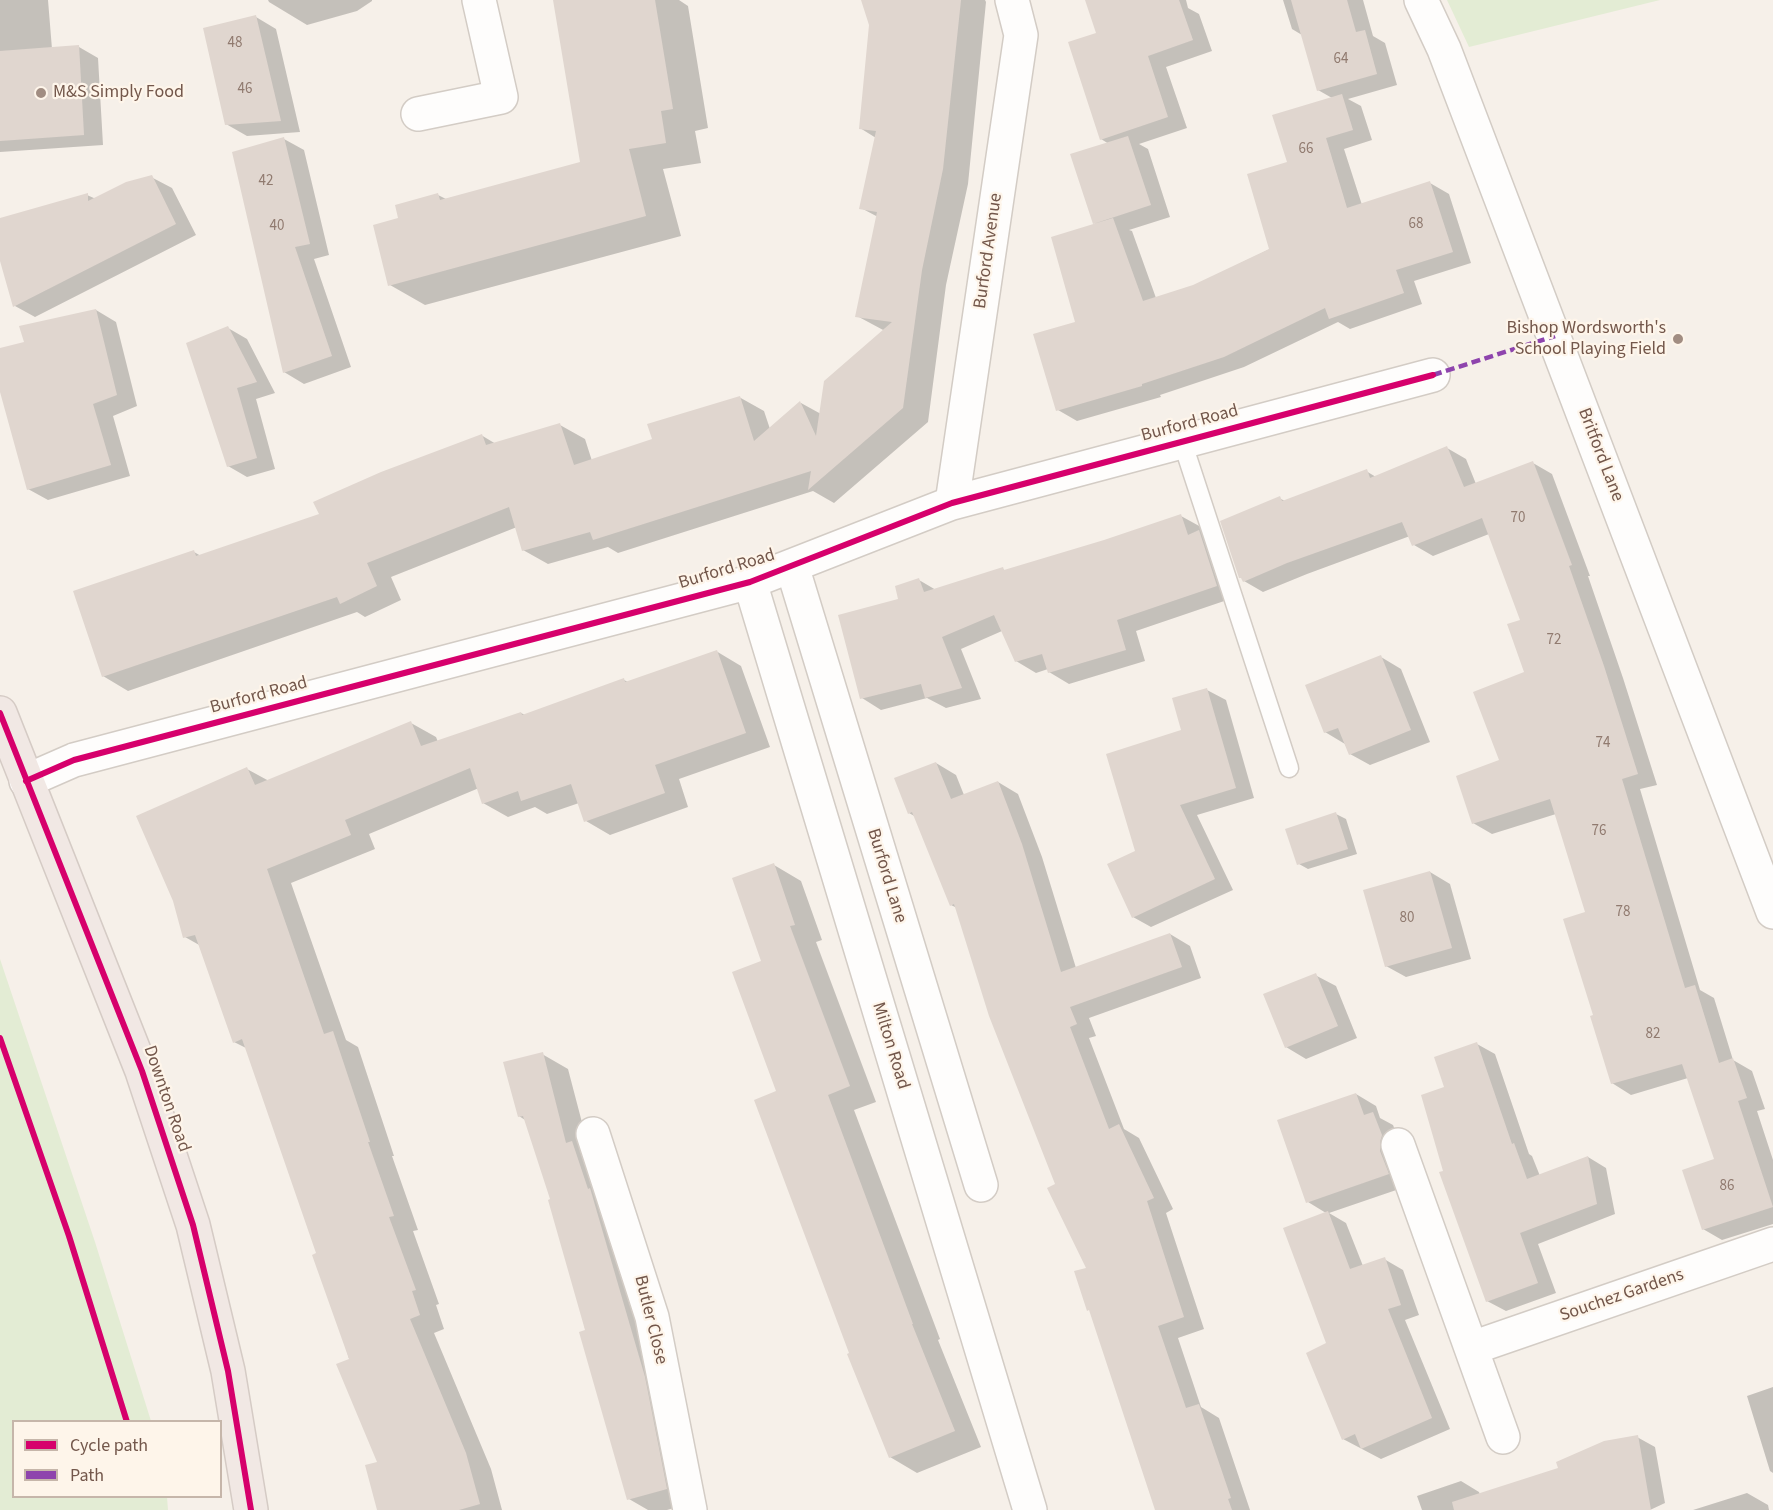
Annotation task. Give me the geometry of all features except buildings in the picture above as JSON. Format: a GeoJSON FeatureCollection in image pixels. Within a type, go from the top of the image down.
{"type":"FeatureCollection","features":[{"type":"Feature","properties":{"kind":"highway","name":"Downton Road"},"geometry":{"type":"LineString","coordinates":[[0,713],[142,1071],[193,1225],[228,1371],[251,1510]]}},
{"type":"Feature","properties":{"kind":"street"},"geometry":{"type":"LineString","coordinates":[[418,114],[501,97],[479,0]]}},
{"type":"Feature","properties":{"kind":"street","name":"Burford Avenue"},"geometry":{"type":"LineString","coordinates":[[952,503],[1021,35],[1012,0]]}},
{"type":"Feature","properties":{"kind":"street","name":"Britford Lane"},"geometry":{"type":"LineString","coordinates":[[1420,0],[1444,49],[1773,912]]}},
{"type":"Feature","properties":{"kind":"street","name":"Burford Road"},"geometry":{"type":"LineString","coordinates":[[26,781],[74,760],[750,582],[952,503],[1433,375]]}},
{"type":"Feature","properties":{"kind":"street","name":"Burford Lane"},"geometry":{"type":"LineString","coordinates":[[792,566],[981,1185]]}},
{"type":"Feature","properties":{"kind":"street","name":"Milton Road"},"geometry":{"type":"LineString","coordinates":[[750,582],[1030,1510]]}},
{"type":"Feature","properties":{"kind":"street","name":"Butler Close"},"geometry":{"type":"LineString","coordinates":[[593,1134],[652,1317],[690,1510]]}},
{"type":"Feature","properties":{"kind":"street"},"geometry":{"type":"LineString","coordinates":[[1398,1145],[1503,1437]]}},
{"type":"Feature","properties":{"kind":"street","name":"Souchez Gardens"},"geometry":{"type":"LineString","coordinates":[[1472,1348],[1773,1244]]}},
{"type":"Feature","properties":{"kind":"lane"},"geometry":{"type":"LineString","coordinates":[[1182,441],[1289,768]]}},
{"type":"Feature","properties":{"kind":"green space"},"geometry":{"type":"Polygon","coordinates":[[[1447,0],[1660,0],[1469,47],[1447,0]]]}},
{"type":"Feature","properties":{"kind":"green space"},"geometry":{"type":"Polygon","coordinates":[[[0,959],[95,1242],[151,1420],[12,1420],[12,1498],[167,1498],[168,1510],[0,1510],[0,959]]]}},
{"type":"Feature","properties":{"kind":"marked path"},"geometry":{"type":"LineString","coordinates":[[1433,375],[1555,336]]}},
{"type":"Feature","properties":{"kind":"cycle path"},"geometry":{"type":"LineString","coordinates":[[26,781],[74,760],[750,582],[952,503],[1433,375]]}},
{"type":"Feature","properties":{"kind":"cycle path"},"geometry":{"type":"LineString","coordinates":[[0,713],[142,1071],[193,1225],[228,1371],[251,1510]]}},
{"type":"Feature","properties":{"kind":"cycle path"},"geometry":{"type":"LineString","coordinates":[[0,1038],[69,1236],[126,1420]]}},
{"type":"Feature","properties":{"kind":"place","name":"M&S Simply Food"},"geometry":{"type":"Point","coordinates":[41,93]}},
{"type":"Feature","properties":{"kind":"place","name":"Bishop Wordsworth's School Playing Field"},"geometry":{"type":"Point","coordinates":[1678,339]}}]}
